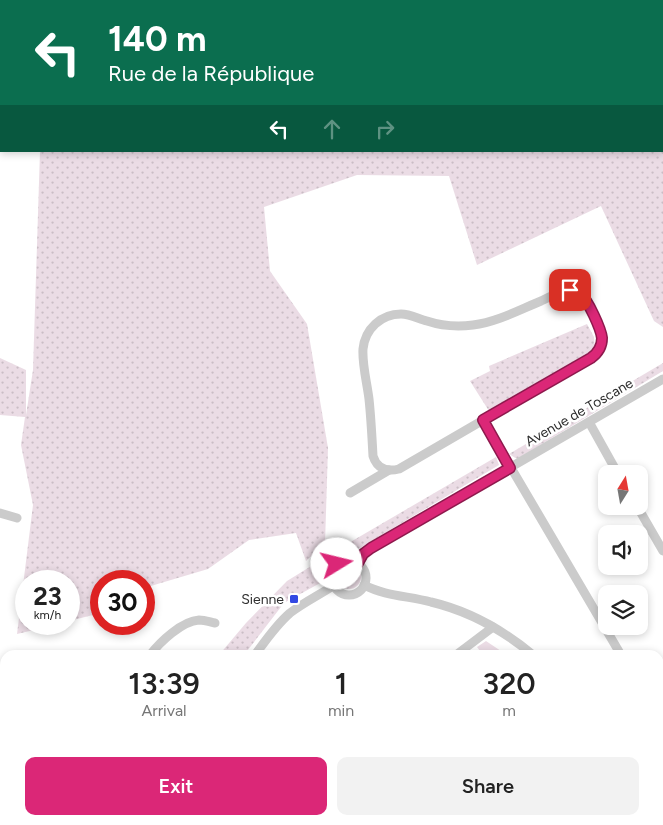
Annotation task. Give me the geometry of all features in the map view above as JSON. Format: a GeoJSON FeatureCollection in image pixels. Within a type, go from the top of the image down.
{"type":"FeatureCollection","features":[{"type":"Feature","properties":{"kind":"street"},"geometry":{"type":"LineString","coordinates":[[0,46],[0,56]]}},
{"type":"Feature","properties":{"kind":"street"},"geometry":{"type":"LineString","coordinates":[[350,494],[389,470],[399,469],[598,353],[601,344],[601,333],[588,302],[579,293],[570,290],[483,323],[462,326],[444,325],[399,314],[387,316],[376,323],[365,338],[363,355],[374,460],[379,466],[389,470]]}},
{"type":"Feature","properties":{"kind":"street","name":"Avenue de Toscane"},"geometry":{"type":"LineString","coordinates":[[358,563],[363,554],[371,548],[663,379]]}},
{"type":"Feature","properties":{"kind":"street"},"geometry":{"type":"LineString","coordinates":[[483,420],[618,650]]}},
{"type":"Feature","properties":{"kind":"street"},"geometry":{"type":"LineString","coordinates":[[589,422],[613,465]]}},
{"type":"Feature","properties":{"kind":"street"},"geometry":{"type":"LineString","coordinates":[[0,513],[17,518]]}},
{"type":"Feature","properties":{"kind":"street"},"geometry":{"type":"LineString","coordinates":[[642,515],[663,551]]}},
{"type":"Feature","properties":{"kind":"street"},"geometry":{"type":"LineString","coordinates":[[346,560],[358,563],[365,570],[364,585],[358,592],[349,595],[337,591],[331,581],[333,569],[337,564],[346,560]]}},
{"type":"Feature","properties":{"kind":"street"},"geometry":{"type":"LineString","coordinates":[[364,585],[383,593],[416,598],[468,614],[494,627],[527,650]]}},
{"type":"Feature","properties":{"kind":"street"},"geometry":{"type":"LineString","coordinates":[[259,650],[271,633],[289,615],[333,586]]}},
{"type":"Feature","properties":{"kind":"street"},"geometry":{"type":"LineString","coordinates":[[155,650],[165,639],[197,620],[215,623]]}},
{"type":"Feature","properties":{"kind":"street"},"geometry":{"type":"LineString","coordinates":[[463,650],[494,627]]}},
{"type":"Feature","properties":{"kind":"green space"},"geometry":{"type":"Polygon","coordinates":[[[40,152],[663,152],[663,327],[654,321],[601,206],[477,265],[449,176],[357,175],[264,207],[270,271],[307,324],[328,448],[325,544],[306,561],[296,533],[249,540],[208,569],[155,585],[155,570],[90,570],[90,616],[80,618],[80,570],[25,570],[33,505],[21,445],[25,417],[0,415],[0,358],[26,370],[26,415],[33,370],[40,152]]]}},
{"type":"Feature","properties":{"kind":"green space"},"geometry":{"type":"Polygon","coordinates":[[[587,324],[594,337],[595,351],[489,411],[470,381],[490,371],[489,366],[587,324]]]}},
{"type":"Feature","properties":{"kind":"green space"},"geometry":{"type":"Polygon","coordinates":[[[663,363],[663,371],[517,459],[509,454],[663,363]]]}},
{"type":"Feature","properties":{"kind":"green space"},"geometry":{"type":"Polygon","coordinates":[[[496,457],[499,465],[353,552],[339,555],[325,566],[322,582],[284,603],[248,650],[223,650],[246,623],[287,581],[496,457]]]}},
{"type":"Feature","properties":{"kind":"green space"},"geometry":{"type":"Polygon","coordinates":[[[349,565],[358,568],[361,577],[358,586],[349,589],[340,586],[337,577],[340,568],[349,565]]]}},
{"type":"Feature","properties":{"kind":"green space"},"geometry":{"type":"Polygon","coordinates":[[[486,641],[500,650],[479,650],[477,647],[486,641]]]}},
{"type":"Feature","properties":{"kind":"place","name":"Sienne"},"geometry":{"type":"Point","coordinates":[294,599]}},
{"type":"Feature","properties":{"kind":"route"},"geometry":{"type":"LineString","coordinates":[[337,564],[346,560],[358,563],[363,554],[371,548],[510,468],[483,420],[591,358],[598,353],[600,348],[602,341],[601,333],[588,302],[579,293],[570,290]]}}]}
